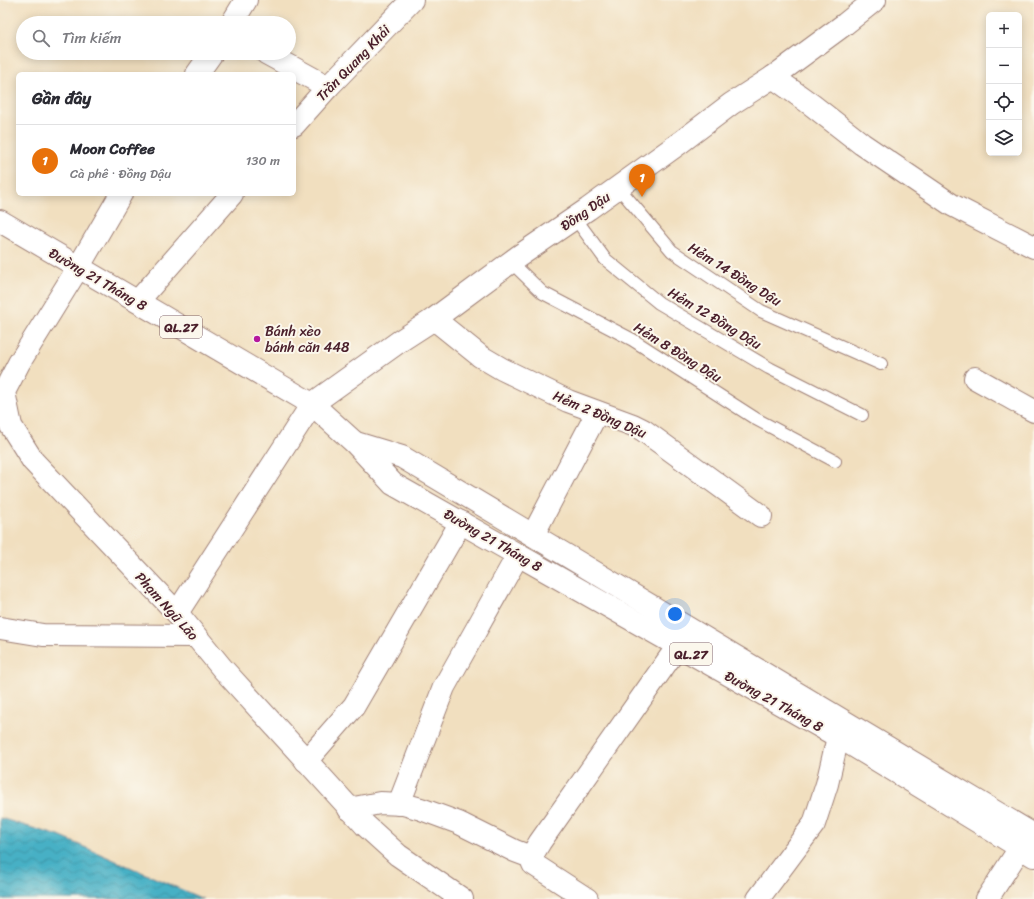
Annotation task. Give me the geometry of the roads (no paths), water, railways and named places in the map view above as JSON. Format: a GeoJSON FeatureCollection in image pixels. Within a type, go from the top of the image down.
{"type":"FeatureCollection","features":[{"type":"Feature","properties":{"kind":"street"},"geometry":{"type":"LineString","coordinates":[[236,16],[246,0]]}},
{"type":"Feature","properties":{"kind":"street","name":"Trần Quang Khải"},"geometry":{"type":"LineString","coordinates":[[296,123],[328,87],[412,0]]}},
{"type":"Feature","properties":{"kind":"street","name":"Đồng Dậu"},"geometry":{"type":"LineString","coordinates":[[312,404],[400,341],[434,319],[511,262],[576,218],[731,104],[772,77],[845,24],[875,0]]}},
{"type":"Feature","properties":{"kind":"street"},"geometry":{"type":"LineString","coordinates":[[198,72],[207,60]]}},
{"type":"Feature","properties":{"kind":"street"},"geometry":{"type":"LineString","coordinates":[[279,60],[328,87]]}},
{"type":"Feature","properties":{"kind":"street"},"geometry":{"type":"LineString","coordinates":[[772,77],[812,105],[862,144],[952,205],[1034,247]]}},
{"type":"Feature","properties":{"kind":"street","name":"Phạm Ngũ Lão"},"geometry":{"type":"LineString","coordinates":[[120,196],[78,268],[19,363],[4,392],[11,426],[33,461],[177,614],[227,674],[365,825],[398,855],[462,899]]}},
{"type":"Feature","properties":{"kind":"street"},"geometry":{"type":"LineString","coordinates":[[138,301],[230,196]]}},
{"type":"Feature","properties":{"kind":"street","name":"Đường 21 Tháng 8"},"geometry":{"type":"LineString","coordinates":[[0,221],[312,404],[355,443],[393,484],[838,737],[1030,838]]}},
{"type":"Feature","properties":{"kind":"street","name":"Hẻm 2 Đồng Dậu"},"geometry":{"type":"LineString","coordinates":[[434,319],[480,356],[502,369],[597,413],[644,430],[762,516]]}},
{"type":"Feature","properties":{"kind":"street"},"geometry":{"type":"LineString","coordinates":[[975,378],[1034,411]]}},
{"type":"Feature","properties":{"kind":"street"},"geometry":{"type":"LineString","coordinates":[[177,614],[312,404]]}},
{"type":"Feature","properties":{"kind":"street"},"geometry":{"type":"LineString","coordinates":[[533,535],[597,413]]}},
{"type":"Feature","properties":{"kind":"street","name":"Đường 21 Tháng 8"},"geometry":{"type":"LineString","coordinates":[[355,443],[402,457],[533,535],[1030,838]]}},
{"type":"Feature","properties":{"kind":"street"},"geometry":{"type":"LineString","coordinates":[[306,761],[354,706],[461,522]]}},
{"type":"Feature","properties":{"kind":"street"},"geometry":{"type":"LineString","coordinates":[[399,804],[444,687],[518,555]]}},
{"type":"Feature","properties":{"kind":"street"},"geometry":{"type":"LineString","coordinates":[[0,628],[43,635],[195,636]]}},
{"type":"Feature","properties":{"kind":"street"},"geometry":{"type":"LineString","coordinates":[[587,899],[533,864],[531,857],[544,835],[678,646]]}},
{"type":"Feature","properties":{"kind":"street"},"geometry":{"type":"LineString","coordinates":[[758,899],[814,824],[827,784],[838,737]]}},
{"type":"Feature","properties":{"kind":"street"},"geometry":{"type":"LineString","coordinates":[[350,809],[380,803],[399,804],[421,809],[459,823],[515,851],[531,857]]}},
{"type":"Feature","properties":{"kind":"street"},"geometry":{"type":"LineString","coordinates":[[987,899],[1030,838]]}},
{"type":"Feature","properties":{"kind":"lane","name":"Hẻm 14 Đồng Dậu"},"geometry":{"type":"LineString","coordinates":[[618,187],[672,251],[761,311],[881,364]]}},
{"type":"Feature","properties":{"kind":"lane","name":"Hẻm 12 Đồng Dậu"},"geometry":{"type":"LineString","coordinates":[[576,218],[605,259],[659,303],[769,368],[862,415]]}},
{"type":"Feature","properties":{"kind":"lane","name":"Hẻm 8 Đồng Dậu"},"geometry":{"type":"LineString","coordinates":[[511,262],[543,293],[633,340],[756,418],[835,460]]}},
{"type":"Feature","properties":{"kind":"water"},"geometry":{"type":"Polygon","coordinates":[[[0,818],[59,836],[203,899],[0,899],[0,818]]]}},
{"type":"Feature","properties":{"kind":"place","name":"Moon Coffee"},"geometry":{"type":"Point","coordinates":[642,197]}},
{"type":"Feature","properties":{"kind":"place","name":"Bánh xèo bánh căn 448"},"geometry":{"type":"Point","coordinates":[257,339]}}]}
